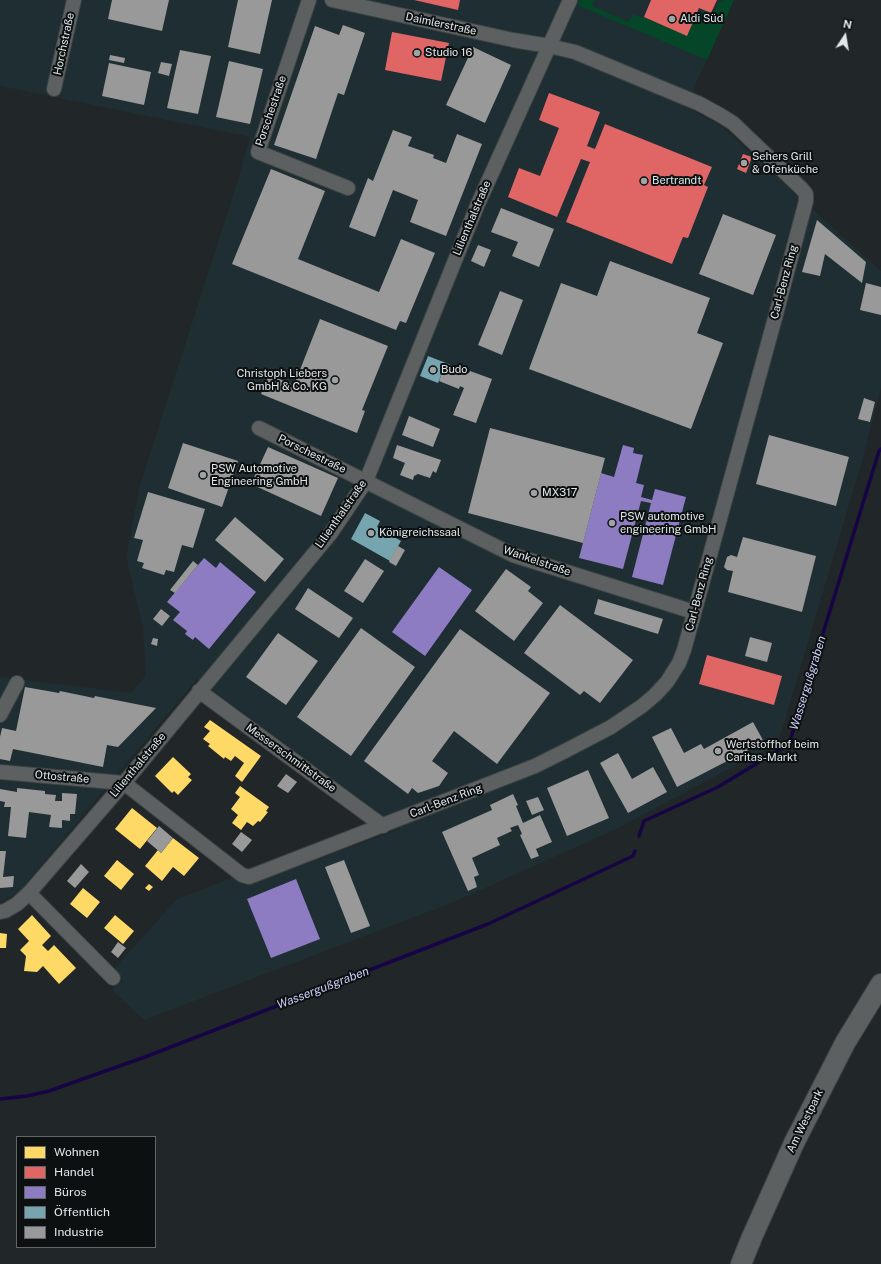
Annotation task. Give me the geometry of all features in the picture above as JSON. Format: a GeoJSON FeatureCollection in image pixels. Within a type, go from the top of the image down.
{"type":"FeatureCollection","features":[{"type":"Feature","properties":{"kind":"main road","name":"Am Westpark"},"geometry":{"type":"LineString","coordinates":[[741,1264],[794,1143],[845,1043],[881,984]]}},
{"type":"Feature","properties":{"kind":"street","name":"Horchstraße"},"geometry":{"type":"LineString","coordinates":[[54,89],[74,0]]}},
{"type":"Feature","properties":{"kind":"street","name":"Porschestraße"},"geometry":{"type":"LineString","coordinates":[[309,0],[258,152],[348,188]]}},
{"type":"Feature","properties":{"kind":"street","name":"Daimlerstraße"},"geometry":{"type":"LineString","coordinates":[[332,0],[513,40],[549,46]]}},
{"type":"Feature","properties":{"kind":"street","name":"Lilienthalstraße"},"geometry":{"type":"LineString","coordinates":[[0,912],[5,911],[17,904],[29,893],[124,782],[198,691],[331,533],[366,481],[476,206],[570,0]]}},
{"type":"Feature","properties":{"kind":"street","name":"Carl-Benz Ring"},"geometry":{"type":"LineString","coordinates":[[124,782],[245,877],[249,877],[535,766],[611,727],[655,695],[672,676],[684,650],[777,310],[806,201],[806,194],[733,123],[716,112],[575,52],[549,46]]}},
{"type":"Feature","properties":{"kind":"street","name":"Porschestraße"},"geometry":{"type":"LineString","coordinates":[[259,428],[366,481]]}},
{"type":"Feature","properties":{"kind":"street","name":"Wankelstraße"},"geometry":{"type":"LineString","coordinates":[[366,481],[513,555],[694,612]]}},
{"type":"Feature","properties":{"kind":"street"},"geometry":{"type":"LineString","coordinates":[[0,715],[17,683]]}},
{"type":"Feature","properties":{"kind":"street","name":"Messerschmittstraße"},"geometry":{"type":"LineString","coordinates":[[198,691],[383,826]]}},
{"type":"Feature","properties":{"kind":"street","name":"Ottostraße"},"geometry":{"type":"LineString","coordinates":[[0,772],[124,782]]}},
{"type":"Feature","properties":{"kind":"street"},"geometry":{"type":"LineString","coordinates":[[29,893],[113,978]]}},
{"type":"Feature","properties":{"kind":"shaded area"},"geometry":{"type":"Polygon","coordinates":[[[0,0],[734,0],[685,107],[720,125],[881,271],[881,388],[862,461],[778,743],[616,829],[454,902],[144,1020],[112,990],[123,980],[113,970],[177,899],[232,878],[234,875],[248,885],[400,829],[197,679],[18,893],[0,902],[0,677],[131,693],[146,675],[143,628],[126,557],[140,485],[239,177],[250,137],[0,86],[0,0]]]}},
{"type":"Feature","properties":{"kind":"green space"},"geometry":{"type":"Polygon","coordinates":[[[580,0],[595,0],[592,6],[629,22],[633,14],[687,35],[693,21],[698,23],[703,10],[711,13],[712,15],[719,2],[722,2],[723,0],[734,0],[707,60],[577,5],[580,0]]]}},
{"type":"Feature","properties":{"kind":"building: Wohnen"},"geometry":{"type":"Polygon","coordinates":[[[210,720],[261,756],[242,782],[235,776],[244,763],[235,756],[231,761],[225,757],[224,759],[208,746],[210,744],[203,739],[210,731],[204,727],[210,720]]]}},
{"type":"Feature","properties":{"kind":"building: Wohnen"},"geometry":{"type":"Polygon","coordinates":[[[173,757],[191,774],[188,777],[192,780],[178,795],[174,791],[172,793],[155,776],[173,757]]]}},
{"type":"Feature","properties":{"kind":"building: Wohnen"},"geometry":{"type":"Polygon","coordinates":[[[240,786],[269,807],[266,811],[268,812],[260,822],[258,821],[253,826],[247,822],[241,830],[232,823],[238,815],[231,809],[240,797],[235,793],[240,786]]]}},
{"type":"Feature","properties":{"kind":"building: Wohnen"},"geometry":{"type":"Polygon","coordinates":[[[132,808],[157,828],[140,849],[115,829],[132,808]]]}},
{"type":"Feature","properties":{"kind":"building: Wohnen"},"geometry":{"type":"Polygon","coordinates":[[[173,838],[199,858],[184,876],[173,867],[162,881],[145,866],[158,850],[161,853],[173,838]]]}},
{"type":"Feature","properties":{"kind":"building: Wohnen"},"geometry":{"type":"Polygon","coordinates":[[[117,860],[134,874],[121,890],[104,876],[117,860]]]}},
{"type":"Feature","properties":{"kind":"building: Wohnen"},"geometry":{"type":"Polygon","coordinates":[[[149,884],[153,887],[149,891],[145,888],[149,884]]]}},
{"type":"Feature","properties":{"kind":"building: Wohnen"},"geometry":{"type":"Polygon","coordinates":[[[83,888],[100,902],[87,918],[70,904],[83,888]]]}},
{"type":"Feature","properties":{"kind":"building: Wohnen"},"geometry":{"type":"Polygon","coordinates":[[[32,915],[51,936],[42,945],[48,951],[54,945],[76,968],[59,984],[43,966],[37,972],[24,971],[26,956],[20,950],[29,941],[18,929],[32,915]]]}},
{"type":"Feature","properties":{"kind":"building: Wohnen"},"geometry":{"type":"Polygon","coordinates":[[[115,915],[134,931],[123,944],[104,928],[115,915]]]}},
{"type":"Feature","properties":{"kind":"building: Wohnen"},"geometry":{"type":"Polygon","coordinates":[[[0,933],[7,934],[6,948],[0,948],[0,933]]]}},
{"type":"Feature","properties":{"kind":"building: Handel"},"geometry":{"type":"Polygon","coordinates":[[[414,0],[460,0],[458,10],[414,0]]]}},
{"type":"Feature","properties":{"kind":"building: Handel","name":"Aldi Süd"},"geometry":{"type":"Polygon","coordinates":[[[651,0],[717,0],[711,13],[699,8],[687,36],[644,17],[651,0]]]}},
{"type":"Feature","properties":{"kind":"building: Handel"},"geometry":{"type":"Polygon","coordinates":[[[392,32],[449,43],[441,81],[385,70],[392,32]]]}},
{"type":"Feature","properties":{"kind":"building: Handel","name":"Bertrandt"},"geometry":{"type":"Polygon","coordinates":[[[549,93],[600,112],[587,146],[595,149],[605,124],[712,167],[704,185],[708,187],[688,238],[683,237],[672,264],[566,222],[590,162],[581,159],[557,217],[508,197],[519,168],[540,176],[559,128],[539,120],[549,93]]]}},
{"type":"Feature","properties":{"kind":"building: Handel","name":"Sehers Grill & Ofenküche"},"geometry":{"type":"Polygon","coordinates":[[[743,154],[752,157],[746,173],[737,169],[743,154]]]}},
{"type":"Feature","properties":{"kind":"building: Handel"},"geometry":{"type":"Polygon","coordinates":[[[707,655],[782,676],[774,705],[699,684],[707,655]]]}},
{"type":"Feature","properties":{"kind":"building: Büros","name":"PSW automotive engineering GmbH"},"geometry":{"type":"Polygon","coordinates":[[[623,445],[634,448],[633,453],[643,455],[636,483],[644,485],[641,497],[652,500],[655,489],[686,497],[663,585],[632,577],[651,503],[641,501],[623,569],[579,558],[601,473],[614,477],[623,445]]]}},
{"type":"Feature","properties":{"kind":"building: Büros"},"geometry":{"type":"Polygon","coordinates":[[[204,558],[216,568],[220,562],[256,592],[209,649],[195,637],[193,640],[185,634],[187,631],[173,620],[180,612],[167,602],[204,558]]]}},
{"type":"Feature","properties":{"kind":"building: Büros"},"geometry":{"type":"Polygon","coordinates":[[[439,567],[472,590],[425,656],[392,632],[439,567]]]}},
{"type":"Feature","properties":{"kind":"building: Büros"},"geometry":{"type":"Polygon","coordinates":[[[296,879],[320,939],[271,958],[247,899],[296,879]]]}},
{"type":"Feature","properties":{"kind":"building: Öffentlich","name":"Budo"},"geometry":{"type":"Polygon","coordinates":[[[428,356],[446,363],[438,383],[420,376],[428,356]]]}},
{"type":"Feature","properties":{"kind":"building: Öffentlich","name":"Königreichssaal"},"geometry":{"type":"Polygon","coordinates":[[[365,513],[380,521],[377,527],[401,541],[390,561],[351,539],[365,513]]]}},
{"type":"Feature","properties":{"kind":"building: Industrie"},"geometry":{"type":"Polygon","coordinates":[[[112,0],[169,0],[162,31],[108,19],[112,0]]]}},
{"type":"Feature","properties":{"kind":"building: Industrie"},"geometry":{"type":"Polygon","coordinates":[[[238,0],[272,0],[260,54],[228,47],[238,0]]]}},
{"type":"Feature","properties":{"kind":"building: Industrie"},"geometry":{"type":"Polygon","coordinates":[[[343,25],[365,33],[344,95],[338,93],[316,159],[274,145],[315,26],[339,35],[343,25]]]}},
{"type":"Feature","properties":{"kind":"building: Industrie"},"geometry":{"type":"Polygon","coordinates":[[[473,47],[511,65],[485,123],[446,105],[473,47]]]}},
{"type":"Feature","properties":{"kind":"building: Industrie"},"geometry":{"type":"Polygon","coordinates":[[[180,50],[211,56],[198,114],[167,108],[180,50]]]}},
{"type":"Feature","properties":{"kind":"building: Industrie"},"geometry":{"type":"Polygon","coordinates":[[[110,55],[125,58],[124,63],[109,60],[110,55]]]}},
{"type":"Feature","properties":{"kind":"building: Industrie"},"geometry":{"type":"Polygon","coordinates":[[[229,61],[263,69],[250,124],[216,117],[229,61]]]}},
{"type":"Feature","properties":{"kind":"building: Industrie"},"geometry":{"type":"Polygon","coordinates":[[[161,62],[172,64],[169,76],[158,73],[161,62]]]}},
{"type":"Feature","properties":{"kind":"building: Industrie"},"geometry":{"type":"Polygon","coordinates":[[[109,63],[151,72],[144,105],[102,96],[109,63]]]}},
{"type":"Feature","properties":{"kind":"building: Industrie"},"geometry":{"type":"Polygon","coordinates":[[[393,130],[412,137],[408,146],[434,155],[433,158],[446,163],[457,134],[482,144],[446,236],[410,222],[418,200],[393,190],[375,237],[349,227],[368,178],[373,181],[393,130]]]}},
{"type":"Feature","properties":{"kind":"building: Industrie"},"geometry":{"type":"Polygon","coordinates":[[[271,169],[325,191],[298,259],[379,292],[401,239],[435,253],[406,323],[400,321],[396,330],[232,264],[271,169]]]}},
{"type":"Feature","properties":{"kind":"building: Industrie"},"geometry":{"type":"Polygon","coordinates":[[[501,208],[554,229],[539,267],[512,256],[518,242],[491,232],[501,208]]]}},
{"type":"Feature","properties":{"kind":"building: Industrie"},"geometry":{"type":"Polygon","coordinates":[[[723,214],[776,235],[753,295],[699,274],[723,214]]]}},
{"type":"Feature","properties":{"kind":"building: Industrie"},"geometry":{"type":"Polygon","coordinates":[[[817,220],[866,262],[862,283],[825,254],[820,276],[802,272],[817,220]]]}},
{"type":"Feature","properties":{"kind":"building: Industrie"},"geometry":{"type":"Polygon","coordinates":[[[478,245],[491,250],[484,267],[471,261],[478,245]]]}},
{"type":"Feature","properties":{"kind":"building: Industrie"},"geometry":{"type":"Polygon","coordinates":[[[610,261],[710,298],[697,333],[723,343],[691,429],[529,369],[561,283],[597,296],[610,261]]]}},
{"type":"Feature","properties":{"kind":"building: Industrie"},"geometry":{"type":"Polygon","coordinates":[[[866,283],[881,287],[881,315],[860,310],[866,283]]]}},
{"type":"Feature","properties":{"kind":"building: Industrie"},"geometry":{"type":"Polygon","coordinates":[[[500,291],[523,300],[502,355],[478,345],[500,291]]]}},
{"type":"Feature","properties":{"kind":"building: Industrie","name":"Christoph Liebers GmbH & Co. KG"},"geometry":{"type":"Polygon","coordinates":[[[320,319],[388,346],[362,410],[365,411],[357,433],[261,394],[269,375],[294,385],[320,319]]]}},
{"type":"Feature","properties":{"kind":"building: Industrie"},"geometry":{"type":"Polygon","coordinates":[[[446,363],[469,373],[470,371],[492,379],[476,423],[453,415],[464,388],[460,386],[459,389],[439,381],[446,363]]]}},
{"type":"Feature","properties":{"kind":"building: Industrie"},"geometry":{"type":"Polygon","coordinates":[[[864,398],[875,402],[870,422],[858,419],[864,398]]]}},
{"type":"Feature","properties":{"kind":"building: Industrie"},"geometry":{"type":"Polygon","coordinates":[[[409,416],[440,429],[433,447],[402,435],[409,416]]]}},
{"type":"Feature","properties":{"kind":"building: Industrie","name":"MX317"},"geometry":{"type":"Polygon","coordinates":[[[490,428],[605,458],[583,543],[468,513],[490,428]]]}},
{"type":"Feature","properties":{"kind":"building: Industrie"},"geometry":{"type":"Polygon","coordinates":[[[769,435],[849,457],[836,506],[756,484],[769,435]]]}},
{"type":"Feature","properties":{"kind":"building: Industrie","name":"PSW Automotive Engineering GmbH"},"geometry":{"type":"Polygon","coordinates":[[[183,443],[238,461],[222,507],[168,488],[183,443]]]}},
{"type":"Feature","properties":{"kind":"building: Industrie"},"geometry":{"type":"Polygon","coordinates":[[[397,445],[441,460],[436,473],[433,471],[430,478],[418,474],[414,476],[413,480],[400,475],[405,463],[393,458],[397,445]]]}},
{"type":"Feature","properties":{"kind":"building: Industrie"},"geometry":{"type":"Polygon","coordinates":[[[268,447],[338,478],[321,516],[251,484],[268,447]]]}},
{"type":"Feature","properties":{"kind":"building: Industrie"},"geometry":{"type":"Polygon","coordinates":[[[148,492],[205,509],[193,548],[182,545],[174,572],[166,570],[164,575],[142,568],[144,563],[137,561],[143,540],[134,538],[148,492]]]}},
{"type":"Feature","properties":{"kind":"building: Industrie"},"geometry":{"type":"Polygon","coordinates":[[[235,517],[284,559],[265,582],[215,540],[235,517]]]}},
{"type":"Feature","properties":{"kind":"building: Industrie"},"geometry":{"type":"Polygon","coordinates":[[[743,537],[816,556],[802,612],[728,592],[733,571],[727,570],[724,567],[727,557],[731,555],[737,557],[743,537]]]}},
{"type":"Feature","properties":{"kind":"building: Industrie"},"geometry":{"type":"Polygon","coordinates":[[[398,546],[405,550],[396,566],[389,562],[398,546]]]}},
{"type":"Feature","properties":{"kind":"building: Industrie"},"geometry":{"type":"Polygon","coordinates":[[[365,559],[384,571],[363,603],[344,591],[365,559]]]}},
{"type":"Feature","properties":{"kind":"building: Industrie"},"geometry":{"type":"Polygon","coordinates":[[[193,561],[198,565],[175,593],[170,590],[193,561]]]}},
{"type":"Feature","properties":{"kind":"building: Industrie"},"geometry":{"type":"Polygon","coordinates":[[[506,569],[531,587],[528,591],[543,603],[514,641],[475,611],[506,569]]]}},
{"type":"Feature","properties":{"kind":"building: Industrie"},"geometry":{"type":"Polygon","coordinates":[[[308,588],[353,618],[339,638],[295,609],[308,588]]]}},
{"type":"Feature","properties":{"kind":"building: Industrie"},"geometry":{"type":"Polygon","coordinates":[[[598,599],[663,619],[658,634],[594,614],[598,599]]]}},
{"type":"Feature","properties":{"kind":"building: Industrie"},"geometry":{"type":"Polygon","coordinates":[[[560,605],[633,660],[600,703],[584,691],[580,695],[524,653],[560,605]]]}},
{"type":"Feature","properties":{"kind":"building: Industrie"},"geometry":{"type":"Polygon","coordinates":[[[161,609],[170,616],[162,626],[153,619],[161,609]]]}},
{"type":"Feature","properties":{"kind":"building: Industrie"},"geometry":{"type":"Polygon","coordinates":[[[361,628],[415,667],[351,756],[297,717],[361,628]]]}},
{"type":"Feature","properties":{"kind":"building: Industrie"},"geometry":{"type":"Polygon","coordinates":[[[460,629],[550,693],[497,764],[454,731],[432,761],[448,773],[439,786],[418,793],[412,788],[408,794],[364,761],[460,629]]]}},
{"type":"Feature","properties":{"kind":"building: Industrie"},"geometry":{"type":"Polygon","coordinates":[[[278,633],[318,661],[286,705],[246,677],[278,633]]]}},
{"type":"Feature","properties":{"kind":"building: Industrie"},"geometry":{"type":"Polygon","coordinates":[[[750,637],[772,643],[767,662],[745,656],[750,637]]]}},
{"type":"Feature","properties":{"kind":"building: Industrie"},"geometry":{"type":"Polygon","coordinates":[[[153,638],[158,639],[157,646],[151,644],[153,638]]]}},
{"type":"Feature","properties":{"kind":"building: Industrie"},"geometry":{"type":"Polygon","coordinates":[[[25,687],[59,693],[60,691],[94,698],[95,696],[156,708],[118,747],[107,745],[103,767],[13,749],[10,761],[0,759],[0,737],[2,728],[16,731],[25,687]]]}},
{"type":"Feature","properties":{"kind":"building: Industrie"},"geometry":{"type":"Polygon","coordinates":[[[753,722],[764,742],[677,787],[652,737],[671,728],[684,753],[701,744],[704,749],[753,722]]]}},
{"type":"Feature","properties":{"kind":"building: Industrie"},"geometry":{"type":"Polygon","coordinates":[[[618,753],[632,779],[653,767],[667,792],[628,813],[600,763],[618,753]]]}},
{"type":"Feature","properties":{"kind":"building: Industrie"},"geometry":{"type":"Polygon","coordinates":[[[588,770],[609,818],[567,836],[547,788],[588,770]]]}},
{"type":"Feature","properties":{"kind":"building: Industrie"},"geometry":{"type":"Polygon","coordinates":[[[286,774],[297,782],[288,793],[277,786],[286,774]]]}},
{"type":"Feature","properties":{"kind":"building: Industrie"},"geometry":{"type":"Polygon","coordinates":[[[17,788],[45,791],[45,794],[56,795],[55,801],[62,801],[62,793],[77,794],[75,814],[70,814],[70,821],[62,820],[62,828],[49,827],[51,815],[29,812],[26,838],[8,836],[11,807],[4,807],[5,802],[0,801],[0,789],[17,792],[17,788]]]}},
{"type":"Feature","properties":{"kind":"building: Industrie"},"geometry":{"type":"Polygon","coordinates":[[[513,794],[523,823],[540,815],[552,842],[536,849],[539,856],[531,859],[520,835],[522,834],[518,825],[510,828],[512,831],[497,838],[500,845],[472,858],[479,875],[474,877],[477,887],[468,891],[442,832],[492,810],[490,805],[513,794]]]}},
{"type":"Feature","properties":{"kind":"building: Industrie"},"geometry":{"type":"Polygon","coordinates":[[[538,797],[544,810],[532,815],[526,801],[538,797]]]}},
{"type":"Feature","properties":{"kind":"building: Industrie"},"geometry":{"type":"Polygon","coordinates":[[[159,826],[173,838],[161,853],[147,841],[159,826]]]}},
{"type":"Feature","properties":{"kind":"building: Industrie"},"geometry":{"type":"Polygon","coordinates":[[[241,832],[252,840],[242,852],[232,844],[241,832]]]}},
{"type":"Feature","properties":{"kind":"building: Industrie"},"geometry":{"type":"Polygon","coordinates":[[[0,851],[6,851],[3,877],[14,876],[13,887],[0,888],[0,851]]]}},
{"type":"Feature","properties":{"kind":"building: Industrie"},"geometry":{"type":"Polygon","coordinates":[[[344,860],[370,926],[351,933],[325,867],[344,860]]]}},
{"type":"Feature","properties":{"kind":"building: Industrie"},"geometry":{"type":"Polygon","coordinates":[[[81,864],[89,872],[75,888],[67,881],[81,864]]]}},
{"type":"Feature","properties":{"kind":"building: Industrie"},"geometry":{"type":"Polygon","coordinates":[[[118,942],[126,948],[118,958],[111,952],[118,942]]]}},
{"type":"Feature","properties":{"kind":"waterway","name":"Wassergußgraben"},"geometry":{"type":"LineString","coordinates":[[639,836],[644,821],[718,787],[789,744],[879,451],[881,449]]}},
{"type":"Feature","properties":{"kind":"waterway","name":"Wassergußgraben"},"geometry":{"type":"LineString","coordinates":[[0,1099],[27,1096],[49,1091],[145,1057],[488,924],[633,856],[635,851]]}},
{"type":"Feature","properties":{"kind":"place","name":"Aldi Süd"},"geometry":{"type":"Point","coordinates":[672,19]}},
{"type":"Feature","properties":{"kind":"place","name":"Studio 16"},"geometry":{"type":"Point","coordinates":[417,53]}},
{"type":"Feature","properties":{"kind":"place","name":"Sehers Grill & Ofenküche"},"geometry":{"type":"Point","coordinates":[744,163]}},
{"type":"Feature","properties":{"kind":"place","name":"Bertrandt"},"geometry":{"type":"Point","coordinates":[644,181]}},
{"type":"Feature","properties":{"kind":"place","name":"Budo"},"geometry":{"type":"Point","coordinates":[433,370]}},
{"type":"Feature","properties":{"kind":"place","name":"Christoph Liebers GmbH & Co. KG"},"geometry":{"type":"Point","coordinates":[335,380]}},
{"type":"Feature","properties":{"kind":"place","name":"PSW Automotive Engineering GmbH"},"geometry":{"type":"Point","coordinates":[203,475]}},
{"type":"Feature","properties":{"kind":"place","name":"MX317"},"geometry":{"type":"Point","coordinates":[534,493]}},
{"type":"Feature","properties":{"kind":"place","name":"PSW automotive engineering GmbH"},"geometry":{"type":"Point","coordinates":[612,523]}},
{"type":"Feature","properties":{"kind":"place","name":"Königreichssaal"},"geometry":{"type":"Point","coordinates":[371,533]}},
{"type":"Feature","properties":{"kind":"place","name":"Wertstoffhof beim Caritas-Markt"},"geometry":{"type":"Point","coordinates":[718,751]}}]}
